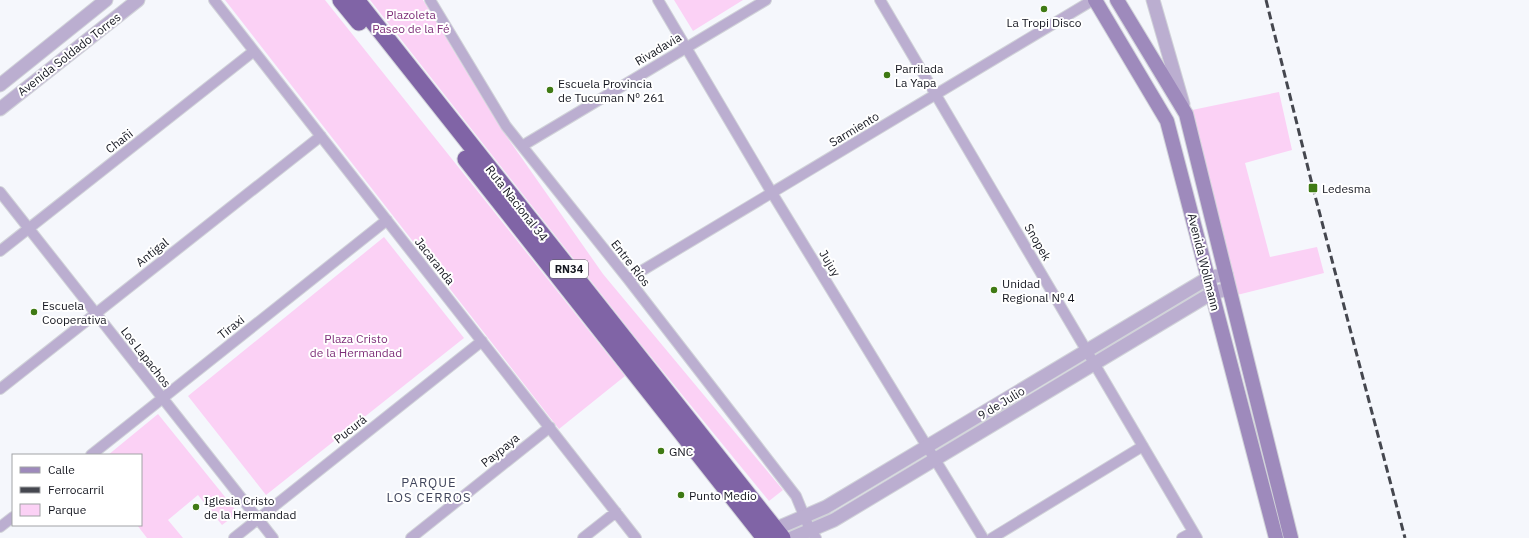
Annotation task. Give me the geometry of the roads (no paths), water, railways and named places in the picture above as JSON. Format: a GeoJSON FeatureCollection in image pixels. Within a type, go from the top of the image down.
{"type":"FeatureCollection","features":[{"type":"Feature","properties":{"kind":"highway","name":"Ruta Nacional 34"},"geometry":{"type":"LineString","coordinates":[[341,0],[769,536]]}},
{"type":"Feature","properties":{"kind":"highway","name":"Ruta Nacional 34"},"geometry":{"type":"LineString","coordinates":[[356,0],[769,536]]}},
{"type":"Feature","properties":{"kind":"main road","name":"Avenida Wollmann"},"geometry":{"type":"LineString","coordinates":[[1094,0],[1167,121],[1276,538]]}},
{"type":"Feature","properties":{"kind":"main road","name":"Avenida Wollmann"},"geometry":{"type":"LineString","coordinates":[[1117,0],[1186,114],[1291,538]]}},
{"type":"Feature","properties":{"kind":"street","name":"Avenida Soldado Torres"},"geometry":{"type":"LineString","coordinates":[[0,85],[106,0]]}},
{"type":"Feature","properties":{"kind":"street","name":"Avenida Soldado Torres"},"geometry":{"type":"LineString","coordinates":[[0,109],[138,0]]}},
{"type":"Feature","properties":{"kind":"street","name":"Jacaranda"},"geometry":{"type":"LineString","coordinates":[[214,0],[636,538]]}},
{"type":"Feature","properties":{"kind":"street","name":"Entre Ríos"},"geometry":{"type":"LineString","coordinates":[[430,0],[506,126],[628,279],[796,496],[813,534]]}},
{"type":"Feature","properties":{"kind":"street","name":"Jujuy"},"geometry":{"type":"LineString","coordinates":[[658,0],[772,193],[983,538]]}},
{"type":"Feature","properties":{"kind":"street","name":"Rivadavia"},"geometry":{"type":"LineString","coordinates":[[522,146],[766,0]]}},
{"type":"Feature","properties":{"kind":"street","name":"Snopek"},"geometry":{"type":"LineString","coordinates":[[880,0],[1195,535]]}},
{"type":"Feature","properties":{"kind":"street","name":"Sarmiento"},"geometry":{"type":"LineString","coordinates":[[628,279],[1094,0]]}},
{"type":"Feature","properties":{"kind":"street","name":"Avenida Wollmann"},"geometry":{"type":"LineString","coordinates":[[1154,0],[1186,114]]}},
{"type":"Feature","properties":{"kind":"street","name":"Chañi"},"geometry":{"type":"LineString","coordinates":[[0,251],[254,51]]}},
{"type":"Feature","properties":{"kind":"street","name":"Antigal"},"geometry":{"type":"LineString","coordinates":[[0,389],[321,136]]}},
{"type":"Feature","properties":{"kind":"street","name":"Los Lapachos"},"geometry":{"type":"LineString","coordinates":[[0,192],[273,538]]}},
{"type":"Feature","properties":{"kind":"street","name":"Tiraxi"},"geometry":{"type":"LineString","coordinates":[[92,454],[387,220]]}},
{"type":"Feature","properties":{"kind":"street","name":"9 de Julio"},"geometry":{"type":"LineString","coordinates":[[769,536],[804,516],[826,507],[1208,278],[1226,274]]}},
{"type":"Feature","properties":{"kind":"street","name":"9 de Julio"},"geometry":{"type":"LineString","coordinates":[[792,538],[813,534],[1212,293],[1229,289]]}},
{"type":"Feature","properties":{"kind":"street","name":"Pucurá"},"geometry":{"type":"LineString","coordinates":[[234,538],[482,341]]}},
{"type":"Feature","properties":{"kind":"street","name":"Paypaya"},"geometry":{"type":"LineString","coordinates":[[411,538],[550,427]]}},
{"type":"Feature","properties":{"kind":"street"},"geometry":{"type":"LineString","coordinates":[[992,538],[1143,446]]}},
{"type":"Feature","properties":{"kind":"street"},"geometry":{"type":"LineString","coordinates":[[583,538],[616,512]]}},
{"type":"Feature","properties":{"kind":"street"},"geometry":{"type":"LineString","coordinates":[[0,527],[12,518]]}},
{"type":"Feature","properties":{"kind":"street"},"geometry":{"type":"LineString","coordinates":[[1182,538],[1195,535]]}},
{"type":"Feature","properties":{"kind":"railway"},"geometry":{"type":"LineString","coordinates":[[1266,0],[1313,188],[1405,538]]}},
{"type":"Feature","properties":{"kind":"place","name":"La Tropi Disco"},"geometry":{"type":"Point","coordinates":[1044,9]}},
{"type":"Feature","properties":{"kind":"place","name":"Parrilada La Yapa"},"geometry":{"type":"Point","coordinates":[887,75]}},
{"type":"Feature","properties":{"kind":"place","name":"Escuela Provincia de Tucuman Nº 261"},"geometry":{"type":"Point","coordinates":[550,90]}},
{"type":"Feature","properties":{"kind":"place","name":"Ledesma"},"geometry":{"type":"Point","coordinates":[1313,188]}},
{"type":"Feature","properties":{"kind":"place","name":"Unidad Regional Nº 4"},"geometry":{"type":"Point","coordinates":[994,290]}},
{"type":"Feature","properties":{"kind":"place","name":"Escuela Cooperativa"},"geometry":{"type":"Point","coordinates":[34,312]}},
{"type":"Feature","properties":{"kind":"place","name":"GNC"},"geometry":{"type":"Point","coordinates":[661,451]}},
{"type":"Feature","properties":{"kind":"place","name":"Punto Medio"},"geometry":{"type":"Point","coordinates":[681,495]}},
{"type":"Feature","properties":{"kind":"place","name":"Iglesia Cristo de la Hermandad"},"geometry":{"type":"Point","coordinates":[196,507]}},
{"type":"Feature","properties":{"kind":"district","name":"PARQUE LOS CERROS"},"geometry":{"type":"Point","coordinates":[429,490]}},
{"type":"Feature","properties":{"kind":"park label","name":"Plazoleta Paseo de la Fé"},"geometry":{"type":"Point","coordinates":[411,21]}},
{"type":"Feature","properties":{"kind":"park label","name":"Plaza Cristo de la Hermandad"},"geometry":{"type":"Point","coordinates":[356,345]}}]}
